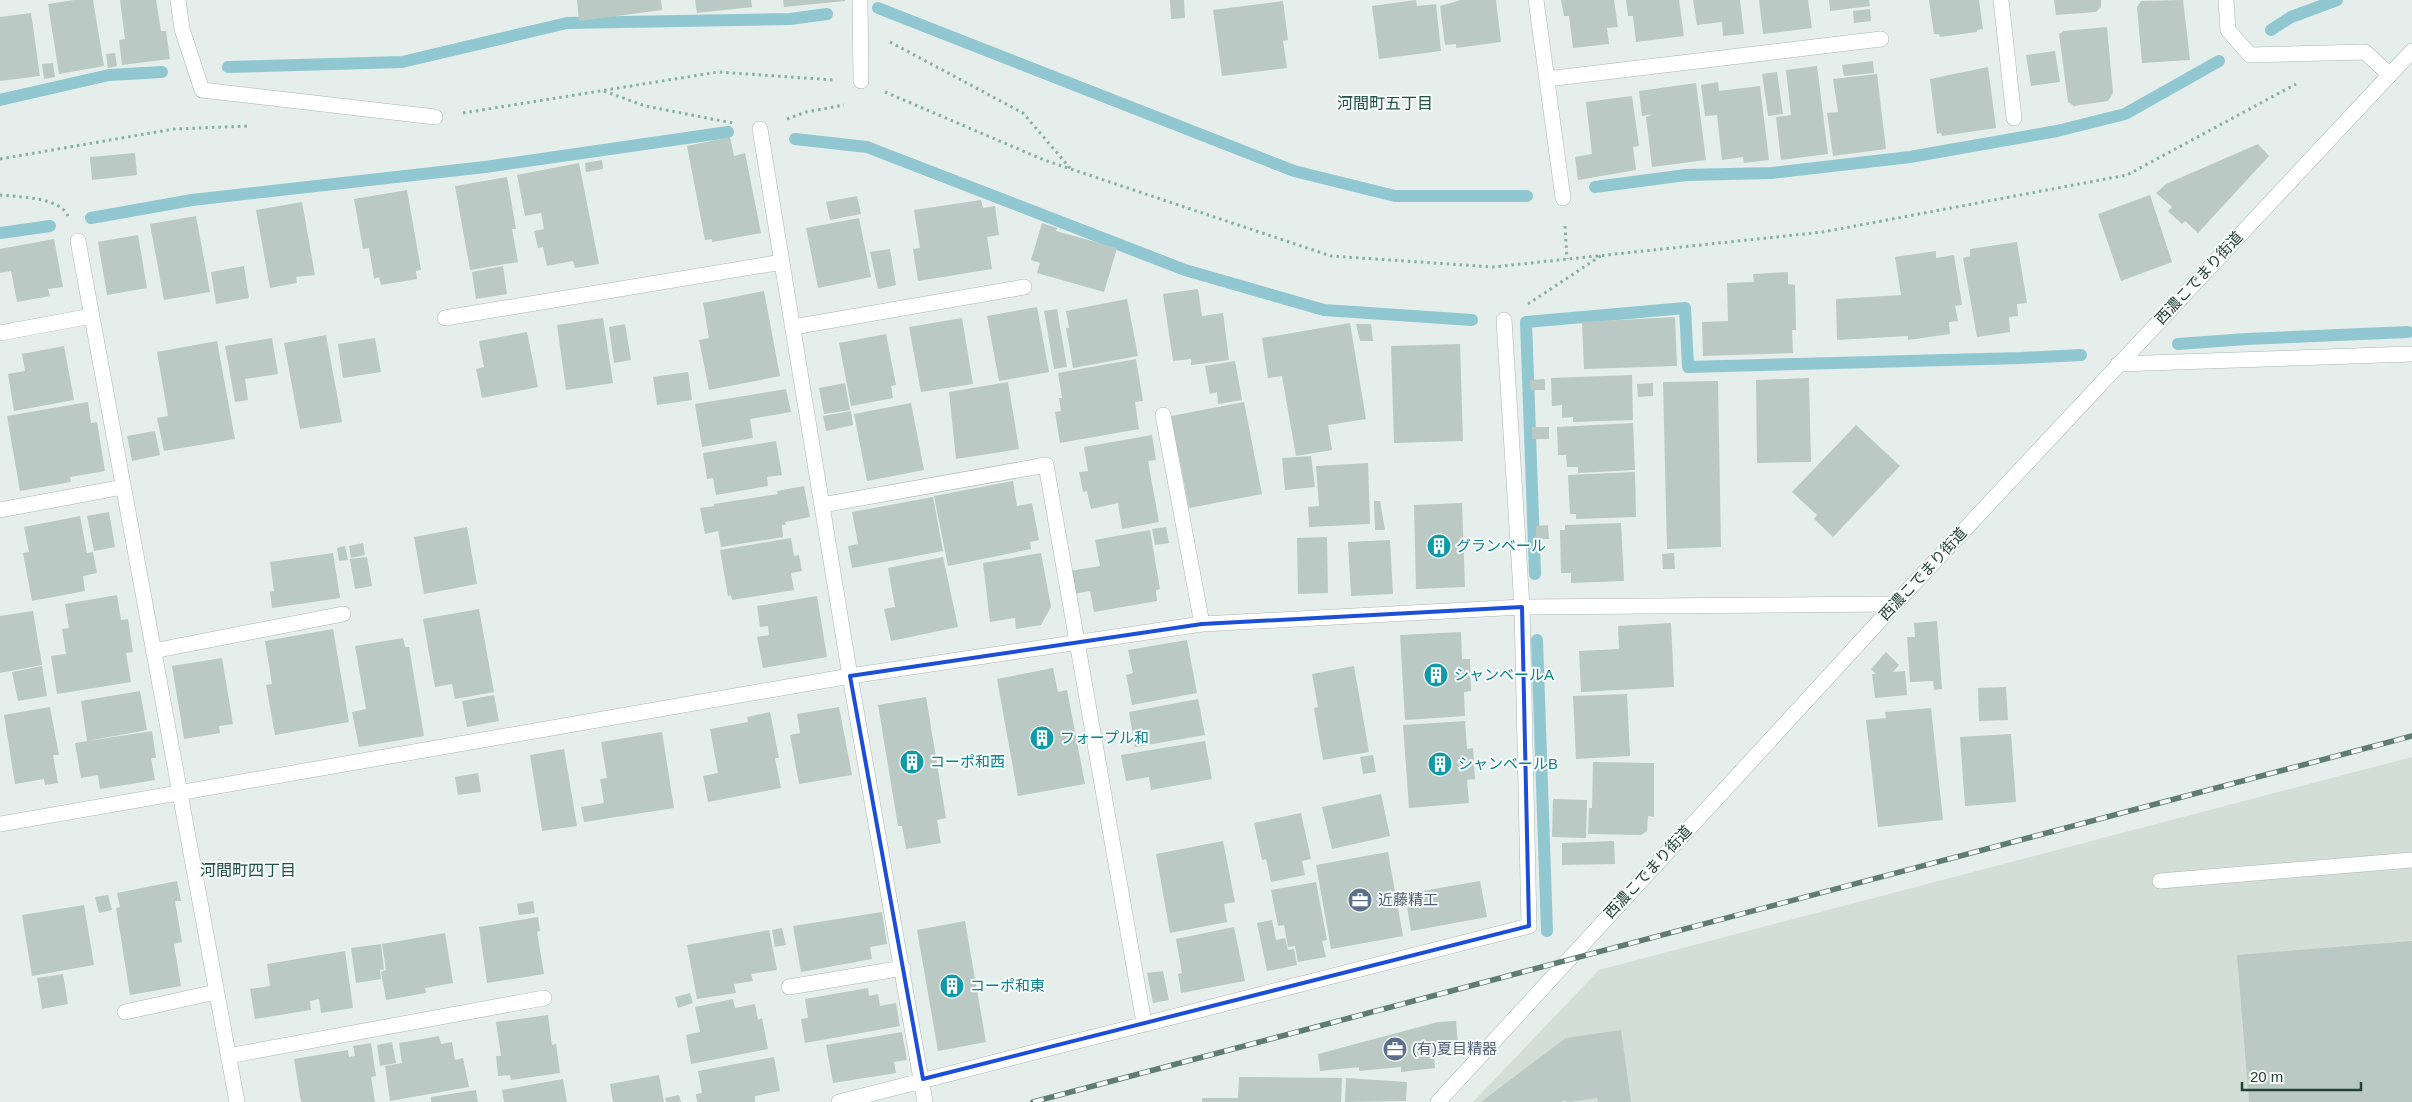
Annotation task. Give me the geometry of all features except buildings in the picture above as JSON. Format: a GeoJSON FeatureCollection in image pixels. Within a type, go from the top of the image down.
{"type":"FeatureCollection","features":[{"type":"Feature","properties":{"kind":"street"},"geometry":{"type":"LineString","coordinates":[[178,0],[182,30],[202,90],[435,117]]}},
{"type":"Feature","properties":{"kind":"street"},"geometry":{"type":"LineString","coordinates":[[860,0],[861,82]]}},
{"type":"Feature","properties":{"kind":"street"},"geometry":{"type":"LineString","coordinates":[[1536,0],[1563,198]]}},
{"type":"Feature","properties":{"kind":"street"},"geometry":{"type":"LineString","coordinates":[[2001,0],[2014,118]]}},
{"type":"Feature","properties":{"kind":"street"},"geometry":{"type":"LineString","coordinates":[[2226,0],[2228,30],[2250,55],[2365,52],[2390,74]]}},
{"type":"Feature","properties":{"kind":"street"},"geometry":{"type":"LineString","coordinates":[[1546,79],[1881,39]]}},
{"type":"Feature","properties":{"kind":"street","name":"西濃こでまり街道"},"geometry":{"type":"LineString","coordinates":[[1438,1102],[1895,604],[2412,51]]}},
{"type":"Feature","properties":{"kind":"street"},"geometry":{"type":"LineString","coordinates":[[760,129],[850,676],[923,1079],[925,1102]]}},
{"type":"Feature","properties":{"kind":"street"},"geometry":{"type":"LineString","coordinates":[[78,241],[178,793],[237,1102]]}},
{"type":"Feature","properties":{"kind":"street"},"geometry":{"type":"LineString","coordinates":[[445,318],[782,262]]}},
{"type":"Feature","properties":{"kind":"street"},"geometry":{"type":"LineString","coordinates":[[792,327],[1024,287]]}},
{"type":"Feature","properties":{"kind":"street"},"geometry":{"type":"LineString","coordinates":[[0,332],[92,316]]}},
{"type":"Feature","properties":{"kind":"street"},"geometry":{"type":"LineString","coordinates":[[839,1102],[923,1079],[1529,926],[1522,607],[1504,320]]}},
{"type":"Feature","properties":{"kind":"street"},"geometry":{"type":"LineString","coordinates":[[2118,364],[2412,354]]}},
{"type":"Feature","properties":{"kind":"street"},"geometry":{"type":"LineString","coordinates":[[1163,415],[1202,624]]}},
{"type":"Feature","properties":{"kind":"street"},"geometry":{"type":"LineString","coordinates":[[822,505],[1046,465],[1144,1023]]}},
{"type":"Feature","properties":{"kind":"street"},"geometry":{"type":"LineString","coordinates":[[0,510],[123,487]]}},
{"type":"Feature","properties":{"kind":"street"},"geometry":{"type":"LineString","coordinates":[[0,824],[850,676],[1078,644],[1202,624],[1522,607],[1895,604]]}},
{"type":"Feature","properties":{"kind":"street"},"geometry":{"type":"LineString","coordinates":[[153,651],[343,614]]}},
{"type":"Feature","properties":{"kind":"street"},"geometry":{"type":"LineString","coordinates":[[2160,881],[2412,860]]}},
{"type":"Feature","properties":{"kind":"street"},"geometry":{"type":"LineString","coordinates":[[789,987],[903,968]]}},
{"type":"Feature","properties":{"kind":"street"},"geometry":{"type":"LineString","coordinates":[[125,1012],[216,992]]}},
{"type":"Feature","properties":{"kind":"street"},"geometry":{"type":"LineString","coordinates":[[228,1056],[544,998]]}},
{"type":"Feature","properties":{"kind":"path"},"geometry":{"type":"LineString","coordinates":[[860,26],[1023,113],[1070,169]]}},
{"type":"Feature","properties":{"kind":"path"},"geometry":{"type":"LineString","coordinates":[[1493,267],[1823,232],[2127,175],[2302,81]]}},
{"type":"Feature","properties":{"kind":"path"},"geometry":{"type":"LineString","coordinates":[[0,195],[47,200],[66,211],[78,241]]}},
{"type":"Feature","properties":{"kind":"path"},"geometry":{"type":"LineString","coordinates":[[1563,198],[1567,259]]}},
{"type":"Feature","properties":{"kind":"path"},"geometry":{"type":"LineString","coordinates":[[1504,320],[1602,255]]}},
{"type":"Feature","properties":{"kind":"highlighted area"},"geometry":{"type":"Polygon","coordinates":[[[1522,607],[1529,926],[923,1079],[850,676],[1202,624],[1522,607]]]}},
{"type":"Feature","properties":{"kind":"shaded area"},"geometry":{"type":"Polygon","coordinates":[[[2412,757],[2412,1102],[1473,1102],[1599,970],[2412,757]]]}},
{"type":"Feature","properties":{"kind":"waterway"},"geometry":{"type":"LineString","coordinates":[[2271,30],[2291,17],[2337,0]]}},
{"type":"Feature","properties":{"kind":"waterway"},"geometry":{"type":"LineString","coordinates":[[878,8],[1294,171],[1395,196],[1527,196]]}},
{"type":"Feature","properties":{"kind":"waterway"},"geometry":{"type":"LineString","coordinates":[[228,67],[402,62],[567,23],[790,19],[827,14]]}},
{"type":"Feature","properties":{"kind":"waterway"},"geometry":{"type":"LineString","coordinates":[[1595,187],[1686,175],[1772,173],[1910,157],[2057,131],[2125,114],[2219,61]]}},
{"type":"Feature","properties":{"kind":"waterway"},"geometry":{"type":"LineString","coordinates":[[0,100],[109,75],[162,72]]}},
{"type":"Feature","properties":{"kind":"waterway"},"geometry":{"type":"LineString","coordinates":[[91,218],[192,200],[485,167],[728,132]]}},
{"type":"Feature","properties":{"kind":"waterway"},"geometry":{"type":"LineString","coordinates":[[795,139],[867,147],[1185,270],[1324,310],[1472,320]]}},
{"type":"Feature","properties":{"kind":"waterway"},"geometry":{"type":"LineString","coordinates":[[0,233],[50,226]]}},
{"type":"Feature","properties":{"kind":"waterway"},"geometry":{"type":"LineString","coordinates":[[1535,574],[1526,322],[1685,308],[1688,367],[2081,355]]}},
{"type":"Feature","properties":{"kind":"waterway"},"geometry":{"type":"LineString","coordinates":[[2178,344],[2408,332]]}},
{"type":"Feature","properties":{"kind":"waterway"},"geometry":{"type":"LineString","coordinates":[[1537,640],[1547,931]]}},
{"type":"Feature","properties":{"kind":"railway"},"geometry":{"type":"LineString","coordinates":[[1033,1102],[2412,736]]}},
{"type":"Feature","properties":{"kind":"place","name":"グランベール"},"geometry":{"type":"Point","coordinates":[1439,546]}},
{"type":"Feature","properties":{"kind":"place","name":"シャンベールA"},"geometry":{"type":"Point","coordinates":[1436,675]}},
{"type":"Feature","properties":{"kind":"place","name":"フォープル和"},"geometry":{"type":"Point","coordinates":[1042,738]}},
{"type":"Feature","properties":{"kind":"place","name":"コーポ和西"},"geometry":{"type":"Point","coordinates":[912,762]}},
{"type":"Feature","properties":{"kind":"place","name":"シャンベールB"},"geometry":{"type":"Point","coordinates":[1440,764]}},
{"type":"Feature","properties":{"kind":"place","name":"近藤精工"},"geometry":{"type":"Point","coordinates":[1360,900]}},
{"type":"Feature","properties":{"kind":"place","name":"コーポ和東"},"geometry":{"type":"Point","coordinates":[952,986]}},
{"type":"Feature","properties":{"kind":"place","name":"(有)夏目精器"},"geometry":{"type":"Point","coordinates":[1395,1049]}},
{"type":"Feature","properties":{"kind":"district","name":"河間町五丁目"},"geometry":{"type":"Point","coordinates":[1385,103]}},
{"type":"Feature","properties":{"kind":"district","name":"河間町四丁目"},"geometry":{"type":"Point","coordinates":[248,870]}}]}
